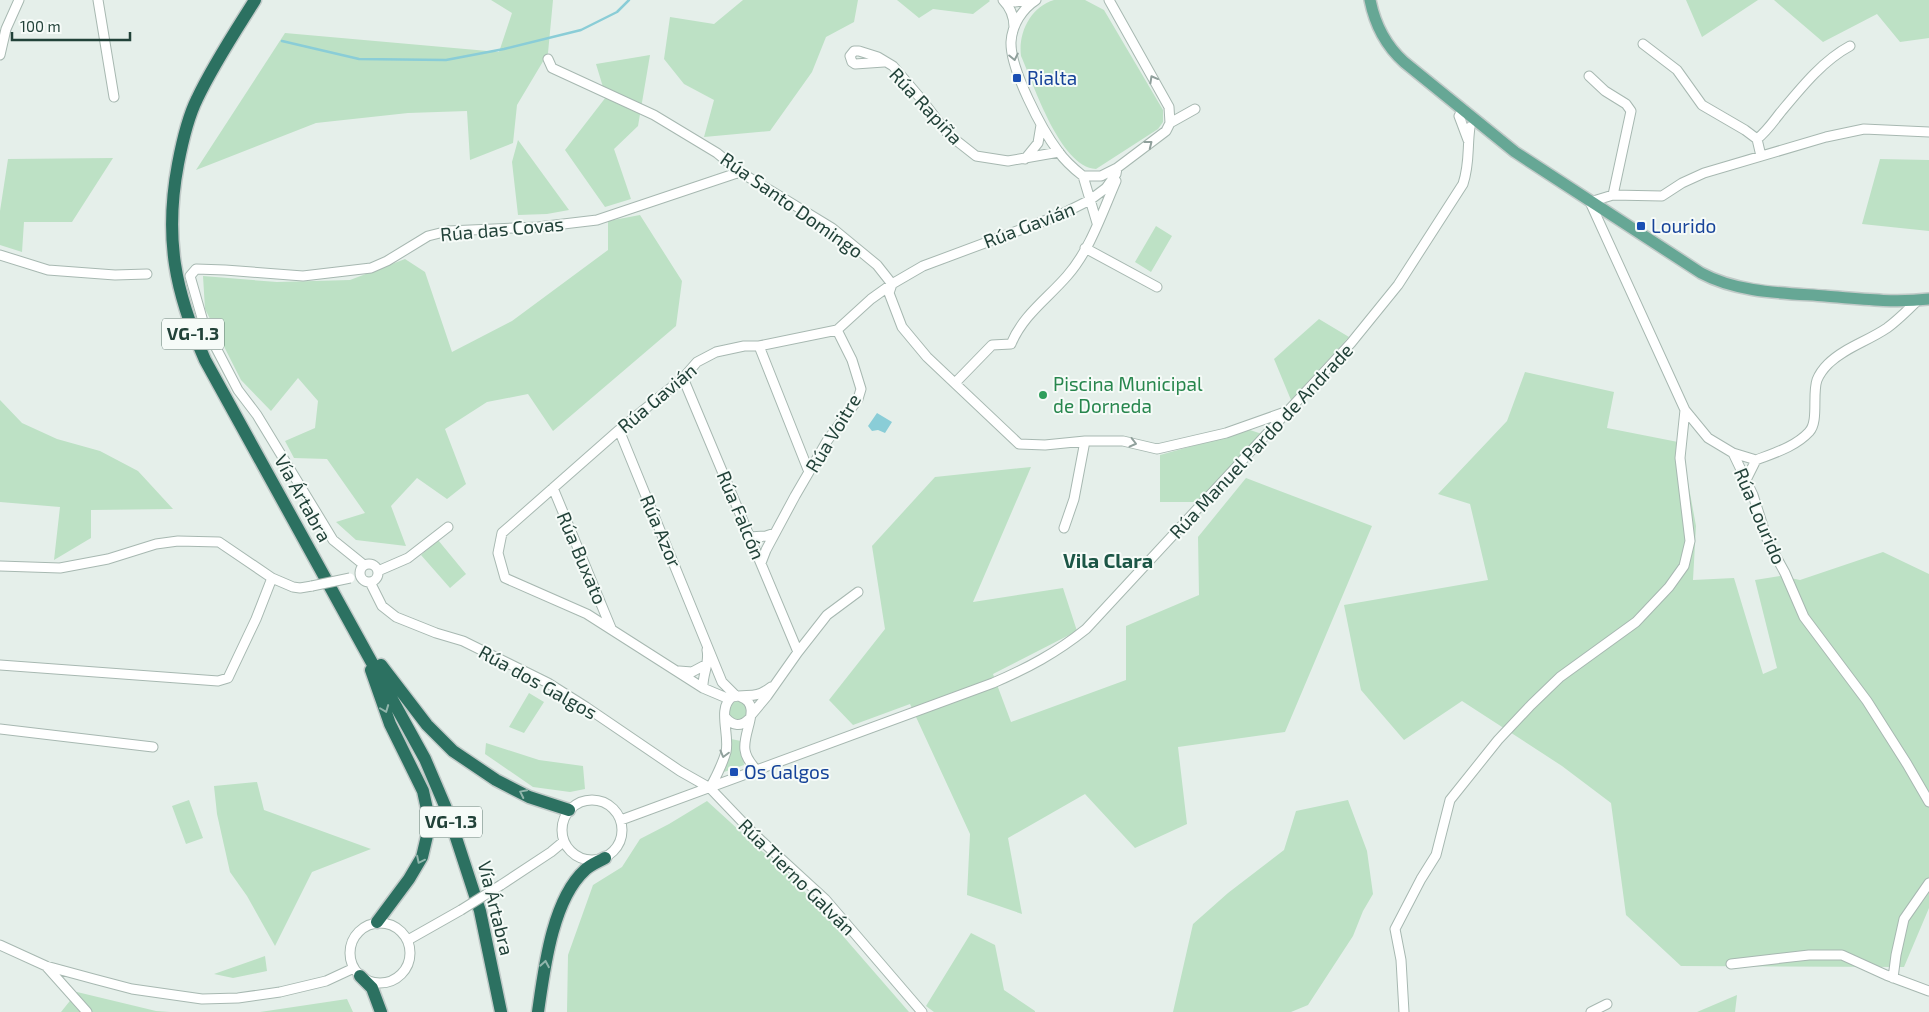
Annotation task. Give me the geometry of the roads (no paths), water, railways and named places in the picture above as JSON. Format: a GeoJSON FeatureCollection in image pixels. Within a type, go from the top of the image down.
{"type":"FeatureCollection","features":[{"type":"Feature","properties":{"kind":"highway","name":"Vía Ártabra"},"geometry":{"type":"LineString","coordinates":[[254,0],[196,99],[182,144],[171,213],[173,257],[179,290],[191,329],[205,360],[425,759],[448,813],[480,911],[501,1012]]}},
{"type":"Feature","properties":{"kind":"highway"},"geometry":{"type":"LineString","coordinates":[[364,646],[427,725],[454,751],[496,780],[529,796],[568,810]]}},
{"type":"Feature","properties":{"kind":"highway"},"geometry":{"type":"LineString","coordinates":[[364,646],[372,677],[390,724],[423,791],[430,823],[422,857],[409,879],[377,922]]}},
{"type":"Feature","properties":{"kind":"highway"},"geometry":{"type":"LineString","coordinates":[[538,1012],[549,944],[565,900],[576,879],[586,868],[604,858]]}},
{"type":"Feature","properties":{"kind":"highway"},"geometry":{"type":"LineString","coordinates":[[357,972],[372,988],[381,1012]]}},
{"type":"Feature","properties":{"kind":"main road"},"geometry":{"type":"LineString","coordinates":[[1370,0],[1378,28],[1383,39],[1394,54],[1463,110],[1473,124],[1701,274],[1736,286],[1788,293],[1884,300],[1923,300]]}},
{"type":"Feature","properties":{"kind":"street"},"geometry":{"type":"LineString","coordinates":[[0,55],[6,29],[19,0]]}},
{"type":"Feature","properties":{"kind":"street"},"geometry":{"type":"LineString","coordinates":[[98,0],[114,97]]}},
{"type":"Feature","properties":{"kind":"street"},"geometry":{"type":"LineString","coordinates":[[1003,0],[1009,7],[1014,19],[1011,43],[1016,65],[1041,125],[1059,152],[1083,176],[1097,224]]}},
{"type":"Feature","properties":{"kind":"street"},"geometry":{"type":"LineString","coordinates":[[1011,0],[1016,2],[1027,0]]}},
{"type":"Feature","properties":{"kind":"street"},"geometry":{"type":"LineString","coordinates":[[1014,27],[1029,4],[1036,0]]}},
{"type":"Feature","properties":{"kind":"street"},"geometry":{"type":"LineString","coordinates":[[1102,0],[1110,3],[1169,107],[1170,123]]}},
{"type":"Feature","properties":{"kind":"street"},"geometry":{"type":"LineString","coordinates":[[1643,44],[1677,70],[1702,105],[1757,139],[1761,156]]}},
{"type":"Feature","properties":{"kind":"street"},"geometry":{"type":"LineString","coordinates":[[1757,139],[1823,66],[1839,52],[1850,46]]}},
{"type":"Feature","properties":{"kind":"street","name":"Rúa Rapiña"},"geometry":{"type":"LineString","coordinates":[[884,62],[853,63],[850,56],[854,51],[859,51],[878,57],[893,66],[948,134],[976,156],[1008,162],[1059,152]]}},
{"type":"Feature","properties":{"kind":"street","name":"Rúa Santo Domingo"},"geometry":{"type":"LineString","coordinates":[[548,59],[552,68],[654,115],[717,152],[740,172],[832,228],[877,265],[892,284]]}},
{"type":"Feature","properties":{"kind":"street"},"geometry":{"type":"LineString","coordinates":[[1589,76],[1605,91],[1626,104],[1631,111],[1613,195]]}},
{"type":"Feature","properties":{"kind":"street"},"geometry":{"type":"LineString","coordinates":[[1083,176],[1101,176],[1120,165],[1166,130],[1170,123],[1195,110]]}},
{"type":"Feature","properties":{"kind":"street"},"geometry":{"type":"LineString","coordinates":[[1463,110],[1459,116],[1460,123],[1465,128],[1473,124]]}},
{"type":"Feature","properties":{"kind":"street","name":"Rúa Manuel Pardo de Andrade"},"geometry":{"type":"LineString","coordinates":[[621,820],[994,683],[1030,667],[1064,647],[1086,629],[1352,343],[1398,285],[1462,184],[1467,171],[1468,141],[1460,123]]}},
{"type":"Feature","properties":{"kind":"street","name":"Rúa Manuel Pardo de Andrade"},"geometry":{"type":"LineString","coordinates":[[1468,141],[1473,124]]}},
{"type":"Feature","properties":{"kind":"street"},"geometry":{"type":"LineString","coordinates":[[1025,159],[1038,143],[1041,125]]}},
{"type":"Feature","properties":{"kind":"street"},"geometry":{"type":"LineString","coordinates":[[1590,202],[1613,195],[1662,196],[1682,183],[1704,173],[1826,137],[1864,129],[1929,132]]}},
{"type":"Feature","properties":{"kind":"street"},"geometry":{"type":"LineString","coordinates":[[956,382],[992,346],[1011,344],[1016,331],[1024,320],[1068,275],[1097,224],[1120,165]]}},
{"type":"Feature","properties":{"kind":"street","name":"Rúa Gavián"},"geometry":{"type":"LineString","coordinates":[[725,714],[706,690],[612,628],[587,614],[505,578],[498,553],[502,533],[619,430],[683,378],[697,362],[716,352],[744,346],[759,346],[837,330],[892,284],[923,266],[1060,215],[1090,200],[1106,188],[1120,165]]}},
{"type":"Feature","properties":{"kind":"street","name":"Rúa das Covas"},"geometry":{"type":"LineString","coordinates":[[364,564],[333,540],[234,382],[204,325],[190,276],[196,270],[225,270],[303,276],[370,268],[387,261],[428,236],[448,231],[538,227],[597,220],[740,172]]}},
{"type":"Feature","properties":{"kind":"street","name":"Rúa Lourido"},"geometry":{"type":"LineString","coordinates":[[1590,202],[1684,410],[1708,438],[1733,453],[1753,495],[1768,542],[1785,573],[1804,617],[1866,702],[1907,764],[1929,802]]}},
{"type":"Feature","properties":{"kind":"street"},"geometry":{"type":"LineString","coordinates":[[1085,248],[1158,287]]}},
{"type":"Feature","properties":{"kind":"street"},"geometry":{"type":"LineString","coordinates":[[0,255],[48,270],[115,275],[147,274]]}},
{"type":"Feature","properties":{"kind":"street"},"geometry":{"type":"LineString","coordinates":[[892,284],[889,294],[902,327],[927,357],[956,382],[1019,444],[1044,445],[1085,441],[1123,441],[1157,449],[1226,433],[1291,410]]}},
{"type":"Feature","properties":{"kind":"street"},"geometry":{"type":"LineString","coordinates":[[1733,453],[1756,460],[1790,447],[1811,431],[1817,378],[1829,363],[1887,328],[1923,300]]}},
{"type":"Feature","properties":{"kind":"street","name":"Rúa Voitre"},"geometry":{"type":"LineString","coordinates":[[761,563],[775,533],[809,472],[827,441],[858,398],[861,389],[852,360],[837,330]]}},
{"type":"Feature","properties":{"kind":"street"},"geometry":{"type":"LineString","coordinates":[[759,346],[809,472]]}},
{"type":"Feature","properties":{"kind":"street","name":"Rúa Falcón"},"geometry":{"type":"LineString","coordinates":[[683,378],[798,652]]}},
{"type":"Feature","properties":{"kind":"street"},"geometry":{"type":"LineString","coordinates":[[1404,1012],[1401,960],[1395,929],[1420,879],[1436,855],[1450,800],[1498,740],[1531,705],[1560,677],[1636,622],[1669,587],[1684,566],[1690,541],[1680,458],[1684,410]]}},
{"type":"Feature","properties":{"kind":"street","name":"Rúa Azor"},"geometry":{"type":"LineString","coordinates":[[619,430],[722,682],[735,697]]}},
{"type":"Feature","properties":{"kind":"street"},"geometry":{"type":"LineString","coordinates":[[1064,528],[1074,499],[1085,441]]}},
{"type":"Feature","properties":{"kind":"street"},"geometry":{"type":"LineString","coordinates":[[1746,480],[1756,460]]}},
{"type":"Feature","properties":{"kind":"street","name":"Rúa Buxato"},"geometry":{"type":"LineString","coordinates":[[553,488],[612,628]]}},
{"type":"Feature","properties":{"kind":"street"},"geometry":{"type":"LineString","coordinates":[[378,571],[408,558],[448,527]]}},
{"type":"Feature","properties":{"kind":"street"},"geometry":{"type":"LineString","coordinates":[[750,537],[766,536],[775,533]]}},
{"type":"Feature","properties":{"kind":"street"},"geometry":{"type":"LineString","coordinates":[[0,566],[60,568],[108,559],[156,544],[199,540],[219,542],[272,578],[293,587],[300,588],[360,576]]}},
{"type":"Feature","properties":{"kind":"street"},"geometry":{"type":"LineString","coordinates":[[364,564],[373,564],[378,571],[376,578],[370,582],[364,581],[360,576],[360,570],[364,564]]}},
{"type":"Feature","properties":{"kind":"street"},"geometry":{"type":"LineString","coordinates":[[0,665],[218,681],[228,678],[256,619],[272,578]]}},
{"type":"Feature","properties":{"kind":"street","name":"Rúa dos Galgos"},"geometry":{"type":"LineString","coordinates":[[370,582],[382,606],[396,617],[436,634],[462,641],[548,683],[680,771],[710,788]]}},
{"type":"Feature","properties":{"kind":"street"},"geometry":{"type":"LineString","coordinates":[[725,714],[731,723],[739,725],[751,717],[798,652],[827,616],[858,592]]}},
{"type":"Feature","properties":{"kind":"street","name":"Rúa Azor"},"geometry":{"type":"LineString","coordinates":[[703,632],[708,654],[707,664],[702,677],[706,690]]}},
{"type":"Feature","properties":{"kind":"street"},"geometry":{"type":"LineString","coordinates":[[679,671],[692,672],[707,664]]}},
{"type":"Feature","properties":{"kind":"street"},"geometry":{"type":"LineString","coordinates":[[735,697],[752,697],[763,693],[775,684]]}},
{"type":"Feature","properties":{"kind":"street","name":"Rúa Gavián"},"geometry":{"type":"LineString","coordinates":[[706,690],[735,697]]}},
{"type":"Feature","properties":{"kind":"street"},"geometry":{"type":"LineString","coordinates":[[735,697],[750,702],[751,717],[745,737],[745,751],[748,760],[757,770]]}},
{"type":"Feature","properties":{"kind":"street"},"geometry":{"type":"LineString","coordinates":[[710,788],[719,772],[726,750],[725,714],[735,697]]}},
{"type":"Feature","properties":{"kind":"street"},"geometry":{"type":"LineString","coordinates":[[0,729],[153,747]]}},
{"type":"Feature","properties":{"kind":"street","name":"Rúa Tierno Galván"},"geometry":{"type":"LineString","coordinates":[[710,788],[752,833],[825,899],[922,1012]]}},
{"type":"Feature","properties":{"kind":"street"},"geometry":{"type":"LineString","coordinates":[[584,801],[602,801],[616,812],[621,820],[621,838],[612,853],[604,858],[588,861],[580,859],[573,855],[563,842],[561,825],[568,810],[576,804],[584,801]]}},
{"type":"Feature","properties":{"kind":"street"},"geometry":{"type":"LineString","coordinates":[[408,940],[501,885],[563,842]]}},
{"type":"Feature","properties":{"kind":"street"},"geometry":{"type":"LineString","coordinates":[[1893,978],[1904,919],[1929,884]]}},
{"type":"Feature","properties":{"kind":"street"},"geometry":{"type":"LineString","coordinates":[[377,922],[387,923],[396,926],[408,940],[411,950],[410,960],[406,970],[399,977],[390,982],[379,983],[369,981],[357,972],[350,952],[354,937],[364,927],[377,922]]}},
{"type":"Feature","properties":{"kind":"street"},"geometry":{"type":"LineString","coordinates":[[0,945],[46,966],[132,989],[202,999],[238,998],[280,992],[357,972]]}},
{"type":"Feature","properties":{"kind":"street"},"geometry":{"type":"LineString","coordinates":[[1731,964],[1809,955],[1842,954],[1893,978],[1929,991]]}},
{"type":"Feature","properties":{"kind":"street"},"geometry":{"type":"LineString","coordinates":[[46,966],[87,1012]]}},
{"type":"Feature","properties":{"kind":"street"},"geometry":{"type":"LineString","coordinates":[[1591,1012],[1607,1004]]}},
{"type":"Feature","properties":{"kind":"water"},"geometry":{"type":"Polygon","coordinates":[[[877,413],[892,422],[885,433],[878,430],[872,431],[868,426],[877,413]]]}},
{"type":"Feature","properties":{"kind":"waterway"},"geometry":{"type":"LineString","coordinates":[[282,41],[359,59],[446,60],[504,49],[581,30],[617,12],[629,0]]}},
{"type":"Feature","properties":{"kind":"place","name":"Rialta"},"geometry":{"type":"Point","coordinates":[1017,78]}},
{"type":"Feature","properties":{"kind":"place","name":"Lourido"},"geometry":{"type":"Point","coordinates":[1641,226]}},
{"type":"Feature","properties":{"kind":"place","name":"Piscina Municipal de Dorneda"},"geometry":{"type":"Point","coordinates":[1043,395]}},
{"type":"Feature","properties":{"kind":"place","name":"Os Galgos"},"geometry":{"type":"Point","coordinates":[734,772]}},
{"type":"Feature","properties":{"kind":"district","name":"Vila Clara"},"geometry":{"type":"Point","coordinates":[1108,561]}}]}
